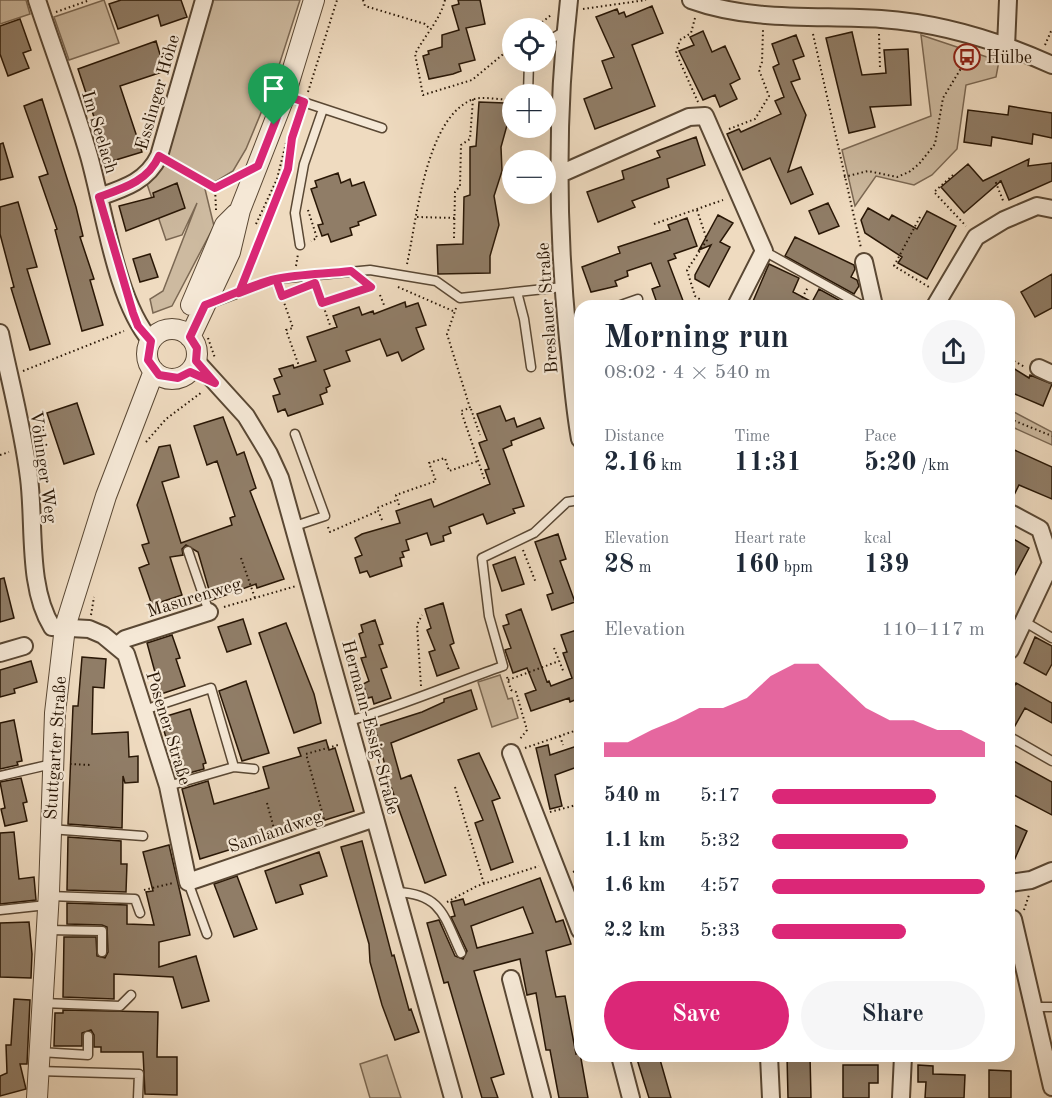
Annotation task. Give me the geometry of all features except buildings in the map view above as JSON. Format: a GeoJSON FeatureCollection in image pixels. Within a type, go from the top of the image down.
{"type":"FeatureCollection","features":[{"type":"Feature","properties":{"kind":"street","name":"Im Seelach"},"geometry":{"type":"LineString","coordinates":[[37,0],[88,154],[121,278],[138,326],[151,341]]}},
{"type":"Feature","properties":{"kind":"street","name":"Esslinger Höhe"},"geometry":{"type":"LineString","coordinates":[[99,197],[127,187],[152,172],[159,156],[204,0]]}},
{"type":"Feature","properties":{"kind":"street"},"geometry":{"type":"LineString","coordinates":[[185,333],[205,305],[230,252],[240,210],[285,95],[314,0]]}},
{"type":"Feature","properties":{"kind":"street"},"geometry":{"type":"LineString","coordinates":[[1006,47],[1008,0]]}},
{"type":"Feature","properties":{"kind":"street"},"geometry":{"type":"LineString","coordinates":[[695,2],[765,16],[878,19],[917,23],[967,35],[1052,64]]}},
{"type":"Feature","properties":{"kind":"street","name":"Breslauer Straße"},"geometry":{"type":"LineString","coordinates":[[569,5],[565,31],[560,174],[563,287],[574,322]]}},
{"type":"Feature","properties":{"kind":"street"},"geometry":{"type":"LineString","coordinates":[[560,174],[689,117],[705,116],[764,251],[739,300]]}},
{"type":"Feature","properties":{"kind":"street"},"geometry":{"type":"LineString","coordinates":[[938,300],[976,237],[1010,216],[1037,206],[1052,209]]}},
{"type":"Feature","properties":{"kind":"street"},"geometry":{"type":"LineString","coordinates":[[185,333],[219,237],[225,225],[240,210]]}},
{"type":"Feature","properties":{"kind":"street"},"geometry":{"type":"LineString","coordinates":[[864,262],[873,300]]}},
{"type":"Feature","properties":{"kind":"street"},"geometry":{"type":"LineString","coordinates":[[151,341],[160,332],[185,333],[197,348],[193,367],[178,378],[160,375]]}},
{"type":"Feature","properties":{"kind":"street","name":"Vöhinger Weg"},"geometry":{"type":"LineString","coordinates":[[0,333],[3,365],[29,478],[40,602],[52,627],[66,627]]}},
{"type":"Feature","properties":{"kind":"street","name":"Stuttgarter Straße"},"geometry":{"type":"LineString","coordinates":[[37,1098],[47,930],[52,764],[66,627],[83,564],[106,496],[141,411],[160,375],[147,353],[151,341]]}},
{"type":"Feature","properties":{"kind":"street","name":"Hermann-Essig-Straße"},"geometry":{"type":"LineString","coordinates":[[193,367],[215,383],[246,416],[269,454],[280,478],[453,1098]]}},
{"type":"Feature","properties":{"kind":"street"},"geometry":{"type":"LineString","coordinates":[[1015,516],[1040,529],[1051,562],[1015,641]]}},
{"type":"Feature","properties":{"kind":"street","name":"Masurenweg"},"geometry":{"type":"LineString","coordinates":[[118,645],[125,639],[209,612]]}},
{"type":"Feature","properties":{"kind":"street"},"geometry":{"type":"LineString","coordinates":[[66,627],[89,629],[118,645]]}},
{"type":"Feature","properties":{"kind":"street","name":"Posener Straße"},"geometry":{"type":"LineString","coordinates":[[118,645],[126,654],[168,786],[188,882]]}},
{"type":"Feature","properties":{"kind":"street"},"geometry":{"type":"LineString","coordinates":[[0,653],[24,646]]}},
{"type":"Feature","properties":{"kind":"street"},"geometry":{"type":"LineString","coordinates":[[511,753],[574,914]]}},
{"type":"Feature","properties":{"kind":"street","name":"Samlandweg"},"geometry":{"type":"LineString","coordinates":[[188,882],[375,818]]}},
{"type":"Feature","properties":{"kind":"street"},"geometry":{"type":"LineString","coordinates":[[1021,881],[1052,871]]}},
{"type":"Feature","properties":{"kind":"street"},"geometry":{"type":"LineString","coordinates":[[1021,881],[1052,887]]}},
{"type":"Feature","properties":{"kind":"street"},"geometry":{"type":"LineString","coordinates":[[1015,924],[1052,1087]]}},
{"type":"Feature","properties":{"kind":"street"},"geometry":{"type":"LineString","coordinates":[[512,979],[542,1098]]}},
{"type":"Feature","properties":{"kind":"street"},"geometry":{"type":"LineString","coordinates":[[622,1062],[631,1098]]}},
{"type":"Feature","properties":{"kind":"street"},"geometry":{"type":"LineString","coordinates":[[769,1062],[771,1098]]}},
{"type":"Feature","properties":{"kind":"street"},"geometry":{"type":"LineString","coordinates":[[900,1098],[903,1062]]}},
{"type":"Feature","properties":{"kind":"lane"},"geometry":{"type":"LineString","coordinates":[[556,36],[565,31]]}},
{"type":"Feature","properties":{"kind":"lane"},"geometry":{"type":"LineString","coordinates":[[285,95],[382,128]]}},
{"type":"Feature","properties":{"kind":"lane"},"geometry":{"type":"LineString","coordinates":[[300,245],[295,213],[304,164],[323,109]]}},
{"type":"Feature","properties":{"kind":"lane"},"geometry":{"type":"LineString","coordinates":[[764,251],[852,300]]}},
{"type":"Feature","properties":{"kind":"lane"},"geometry":{"type":"LineString","coordinates":[[205,305],[276,279],[370,270],[436,280],[460,298],[563,287]]}},
{"type":"Feature","properties":{"kind":"lane"},"geometry":{"type":"LineString","coordinates":[[351,271],[371,287]]}},
{"type":"Feature","properties":{"kind":"lane"},"geometry":{"type":"LineString","coordinates":[[517,292],[524,319],[531,367]]}},
{"type":"Feature","properties":{"kind":"lane"},"geometry":{"type":"LineString","coordinates":[[633,300],[638,298]]}},
{"type":"Feature","properties":{"kind":"lane"},"geometry":{"type":"LineString","coordinates":[[295,434],[325,516],[295,526]]}},
{"type":"Feature","properties":{"kind":"lane"},"geometry":{"type":"LineString","coordinates":[[349,721],[392,709],[423,694],[503,666],[489,616],[482,558],[534,533],[567,502],[574,501]]}},
{"type":"Feature","properties":{"kind":"lane"},"geometry":{"type":"LineString","coordinates":[[188,552],[209,612]]}},
{"type":"Feature","properties":{"kind":"lane"},"geometry":{"type":"LineString","coordinates":[[1025,622],[1052,638]]}},
{"type":"Feature","properties":{"kind":"lane"},"geometry":{"type":"LineString","coordinates":[[144,710],[211,688],[234,767]]}},
{"type":"Feature","properties":{"kind":"lane"},"geometry":{"type":"LineString","coordinates":[[1015,740],[1052,761]]}},
{"type":"Feature","properties":{"kind":"lane"},"geometry":{"type":"LineString","coordinates":[[0,776],[52,764]]}},
{"type":"Feature","properties":{"kind":"lane"},"geometry":{"type":"LineString","coordinates":[[168,786],[234,767],[254,769]]}},
{"type":"Feature","properties":{"kind":"lane"},"geometry":{"type":"LineString","coordinates":[[50,829],[143,836]]}},
{"type":"Feature","properties":{"kind":"lane"},"geometry":{"type":"LineString","coordinates":[[188,882],[207,934]]}},
{"type":"Feature","properties":{"kind":"lane"},"geometry":{"type":"LineString","coordinates":[[397,892],[415,893],[439,906],[461,953]]}},
{"type":"Feature","properties":{"kind":"lane"},"geometry":{"type":"LineString","coordinates":[[0,910],[48,901],[135,899],[140,913]]}},
{"type":"Feature","properties":{"kind":"lane"},"geometry":{"type":"LineString","coordinates":[[47,930],[102,931],[102,952]]}},
{"type":"Feature","properties":{"kind":"lane"},"geometry":{"type":"LineString","coordinates":[[43,1002],[120,1006],[131,995]]}},
{"type":"Feature","properties":{"kind":"lane"},"geometry":{"type":"LineString","coordinates":[[1033,1007],[1052,1007]]}},
{"type":"Feature","properties":{"kind":"lane"},"geometry":{"type":"LineString","coordinates":[[39,1062],[88,1055],[88,1036]]}},
{"type":"Feature","properties":{"kind":"lane"},"geometry":{"type":"LineString","coordinates":[[39,1062],[139,1074],[138,1098]]}},
{"type":"Feature","properties":{"kind":"path"},"geometry":{"type":"LineString","coordinates":[[42,16],[90,0]]}},
{"type":"Feature","properties":{"kind":"path"},"geometry":{"type":"LineString","coordinates":[[239,293],[288,169],[292,138],[337,0]]}},
{"type":"Feature","properties":{"kind":"path"},"geometry":{"type":"LineString","coordinates":[[363,0],[365,6],[425,24],[429,28]]}},
{"type":"Feature","properties":{"kind":"path"},"geometry":{"type":"LineString","coordinates":[[445,0],[441,16],[429,28],[415,54],[423,95],[472,80],[502,55]]}},
{"type":"Feature","properties":{"kind":"path"},"geometry":{"type":"LineString","coordinates":[[569,5],[646,0]]}},
{"type":"Feature","properties":{"kind":"path"},"geometry":{"type":"LineString","coordinates":[[695,2],[692,33],[680,40],[676,53],[705,116]]}},
{"type":"Feature","properties":{"kind":"path"},"geometry":{"type":"LineString","coordinates":[[715,135],[755,119],[769,96],[759,70],[762,62],[765,16]]}},
{"type":"Feature","properties":{"kind":"path"},"geometry":{"type":"LineString","coordinates":[[810,16],[864,262]]}},
{"type":"Feature","properties":{"kind":"path"},"geometry":{"type":"LineString","coordinates":[[878,19],[880,68]]}},
{"type":"Feature","properties":{"kind":"path"},"geometry":{"type":"LineString","coordinates":[[844,177],[868,171],[897,177],[919,164],[935,144],[943,98],[960,70],[967,35]]}},
{"type":"Feature","properties":{"kind":"path"},"geometry":{"type":"LineString","coordinates":[[404,276],[424,181],[443,125],[453,112],[474,98],[502,99]]}},
{"type":"Feature","properties":{"kind":"path"},"geometry":{"type":"LineString","coordinates":[[454,238],[455,192],[460,186],[461,145],[470,139],[474,98]]}},
{"type":"Feature","properties":{"kind":"path"},"geometry":{"type":"LineString","coordinates":[[159,156],[215,188]]}},
{"type":"Feature","properties":{"kind":"path"},"geometry":{"type":"LineString","coordinates":[[215,188],[258,166]]}},
{"type":"Feature","properties":{"kind":"path"},"geometry":{"type":"LineString","coordinates":[[953,175],[934,192],[976,237]]}},
{"type":"Feature","properties":{"kind":"path"},"geometry":{"type":"LineString","coordinates":[[1001,181],[996,183],[1010,216]]}},
{"type":"Feature","properties":{"kind":"path"},"geometry":{"type":"LineString","coordinates":[[215,188],[219,237]]}},
{"type":"Feature","properties":{"kind":"path"},"geometry":{"type":"LineString","coordinates":[[654,224],[697,210],[739,190]]}},
{"type":"Feature","properties":{"kind":"path"},"geometry":{"type":"LineString","coordinates":[[697,210],[707,240],[687,270],[695,296],[701,300]]}},
{"type":"Feature","properties":{"kind":"path"},"geometry":{"type":"LineString","coordinates":[[417,217],[455,218]]}},
{"type":"Feature","properties":{"kind":"path"},"geometry":{"type":"LineString","coordinates":[[921,217],[895,268],[938,300]]}},
{"type":"Feature","properties":{"kind":"path"},"geometry":{"type":"LineString","coordinates":[[276,279],[293,328],[286,330],[299,366]]}},
{"type":"Feature","properties":{"kind":"path"},"geometry":{"type":"LineString","coordinates":[[801,300],[812,279]]}},
{"type":"Feature","properties":{"kind":"path"},"geometry":{"type":"LineString","coordinates":[[315,283],[330,325]]}},
{"type":"Feature","properties":{"kind":"path"},"geometry":{"type":"LineString","coordinates":[[394,285],[454,311]]}},
{"type":"Feature","properties":{"kind":"path"},"geometry":{"type":"LineString","coordinates":[[282,296],[304,287]]}},
{"type":"Feature","properties":{"kind":"path"},"geometry":{"type":"LineString","coordinates":[[322,303],[371,287]]}},
{"type":"Feature","properties":{"kind":"path"},"geometry":{"type":"LineString","coordinates":[[460,298],[447,334],[480,435]]}},
{"type":"Feature","properties":{"kind":"path"},"geometry":{"type":"LineString","coordinates":[[40,364],[138,326]]}},
{"type":"Feature","properties":{"kind":"path"},"geometry":{"type":"LineString","coordinates":[[471,408],[461,411],[485,481]]}},
{"type":"Feature","properties":{"kind":"path"},"geometry":{"type":"LineString","coordinates":[[1015,421],[1052,436]]}},
{"type":"Feature","properties":{"kind":"path"},"geometry":{"type":"LineString","coordinates":[[399,505],[396,495],[436,481],[429,463],[445,458],[449,471],[479,461]]}},
{"type":"Feature","properties":{"kind":"path"},"geometry":{"type":"LineString","coordinates":[[330,532],[398,500]]}},
{"type":"Feature","properties":{"kind":"path"},"geometry":{"type":"LineString","coordinates":[[378,511],[382,520]]}},
{"type":"Feature","properties":{"kind":"path"},"geometry":{"type":"LineString","coordinates":[[519,541],[536,583]]}},
{"type":"Feature","properties":{"kind":"path"},"geometry":{"type":"LineString","coordinates":[[241,558],[255,598]]}},
{"type":"Feature","properties":{"kind":"path","name":"Masurenweg"},"geometry":{"type":"LineString","coordinates":[[209,612],[284,588]]}},
{"type":"Feature","properties":{"kind":"path"},"geometry":{"type":"LineString","coordinates":[[422,615],[417,625],[418,674],[423,694]]}},
{"type":"Feature","properties":{"kind":"path"},"geometry":{"type":"LineString","coordinates":[[554,648],[564,673]]}},
{"type":"Feature","properties":{"kind":"path"},"geometry":{"type":"LineString","coordinates":[[508,680],[559,661]]}},
{"type":"Feature","properties":{"kind":"path"},"geometry":{"type":"LineString","coordinates":[[503,666],[511,690],[516,692],[527,730],[511,753]]}},
{"type":"Feature","properties":{"kind":"path"},"geometry":{"type":"LineString","coordinates":[[511,753],[574,731]]}},
{"type":"Feature","properties":{"kind":"path"},"geometry":{"type":"LineString","coordinates":[[560,736],[563,745]]}},
{"type":"Feature","properties":{"kind":"path"},"geometry":{"type":"LineString","coordinates":[[328,833],[306,754],[354,740]]}},
{"type":"Feature","properties":{"kind":"path"},"geometry":{"type":"LineString","coordinates":[[455,787],[484,884]]}},
{"type":"Feature","properties":{"kind":"path"},"geometry":{"type":"LineString","coordinates":[[267,803],[279,850]]}},
{"type":"Feature","properties":{"kind":"path"},"geometry":{"type":"LineString","coordinates":[[536,816],[574,806]]}},
{"type":"Feature","properties":{"kind":"path"},"geometry":{"type":"LineString","coordinates":[[439,906],[484,884],[526,870]]}},
{"type":"Feature","properties":{"kind":"path"},"geometry":{"type":"LineString","coordinates":[[1015,918],[1024,910],[1029,895],[1021,881]]}},
{"type":"Feature","properties":{"kind":"shaded area"},"geometry":{"type":"Polygon","coordinates":[[[0,0],[26,0],[30,14],[0,24],[0,0]]]}},
{"type":"Feature","properties":{"kind":"shaded area"},"geometry":{"type":"Polygon","coordinates":[[[104,0],[119,43],[69,60],[54,17],[104,0]]]}},
{"type":"Feature","properties":{"kind":"shaded area"},"geometry":{"type":"Polygon","coordinates":[[[213,0],[300,0],[273,84],[246,149],[233,171],[215,182],[206,178],[204,185],[214,226],[172,306],[153,313],[150,299],[163,291],[197,203],[182,235],[166,240],[146,181],[160,168],[213,0]]]}},
{"type":"Feature","properties":{"kind":"shaded area"},"geometry":{"type":"Polygon","coordinates":[[[921,35],[999,61],[996,77],[966,85],[957,149],[932,175],[914,185],[876,176],[855,206],[842,150],[931,116],[921,35]]]}},
{"type":"Feature","properties":{"kind":"shaded area"},"geometry":{"type":"Polygon","coordinates":[[[1015,413],[1052,432],[1052,445],[1015,428],[1015,413]]]}},
{"type":"Feature","properties":{"kind":"shaded area"},"geometry":{"type":"Polygon","coordinates":[[[500,675],[508,699],[512,698],[518,718],[492,727],[478,682],[500,675]]]}},
{"type":"Feature","properties":{"kind":"shaded area"},"geometry":{"type":"Polygon","coordinates":[[[387,1055],[401,1098],[370,1098],[360,1064],[387,1055]]]}},
{"type":"Feature","properties":{"kind":"place","name":"Hülbe"},"geometry":{"type":"Point","coordinates":[967,57]}},
{"type":"Feature","properties":{"kind":"route"},"geometry":{"type":"LineString","coordinates":[[274,125],[258,166],[215,188],[159,156],[152,172],[127,187],[99,197],[133,313],[138,326],[151,341],[147,353],[150,366],[165,378],[178,378],[190,372],[215,383],[196,361],[197,348],[190,337],[205,305],[220,300],[239,293],[276,279],[351,271],[371,287],[322,303],[315,283],[282,296],[276,279],[239,293],[288,169],[292,138],[304,102],[285,95],[274,125]]}}]}
